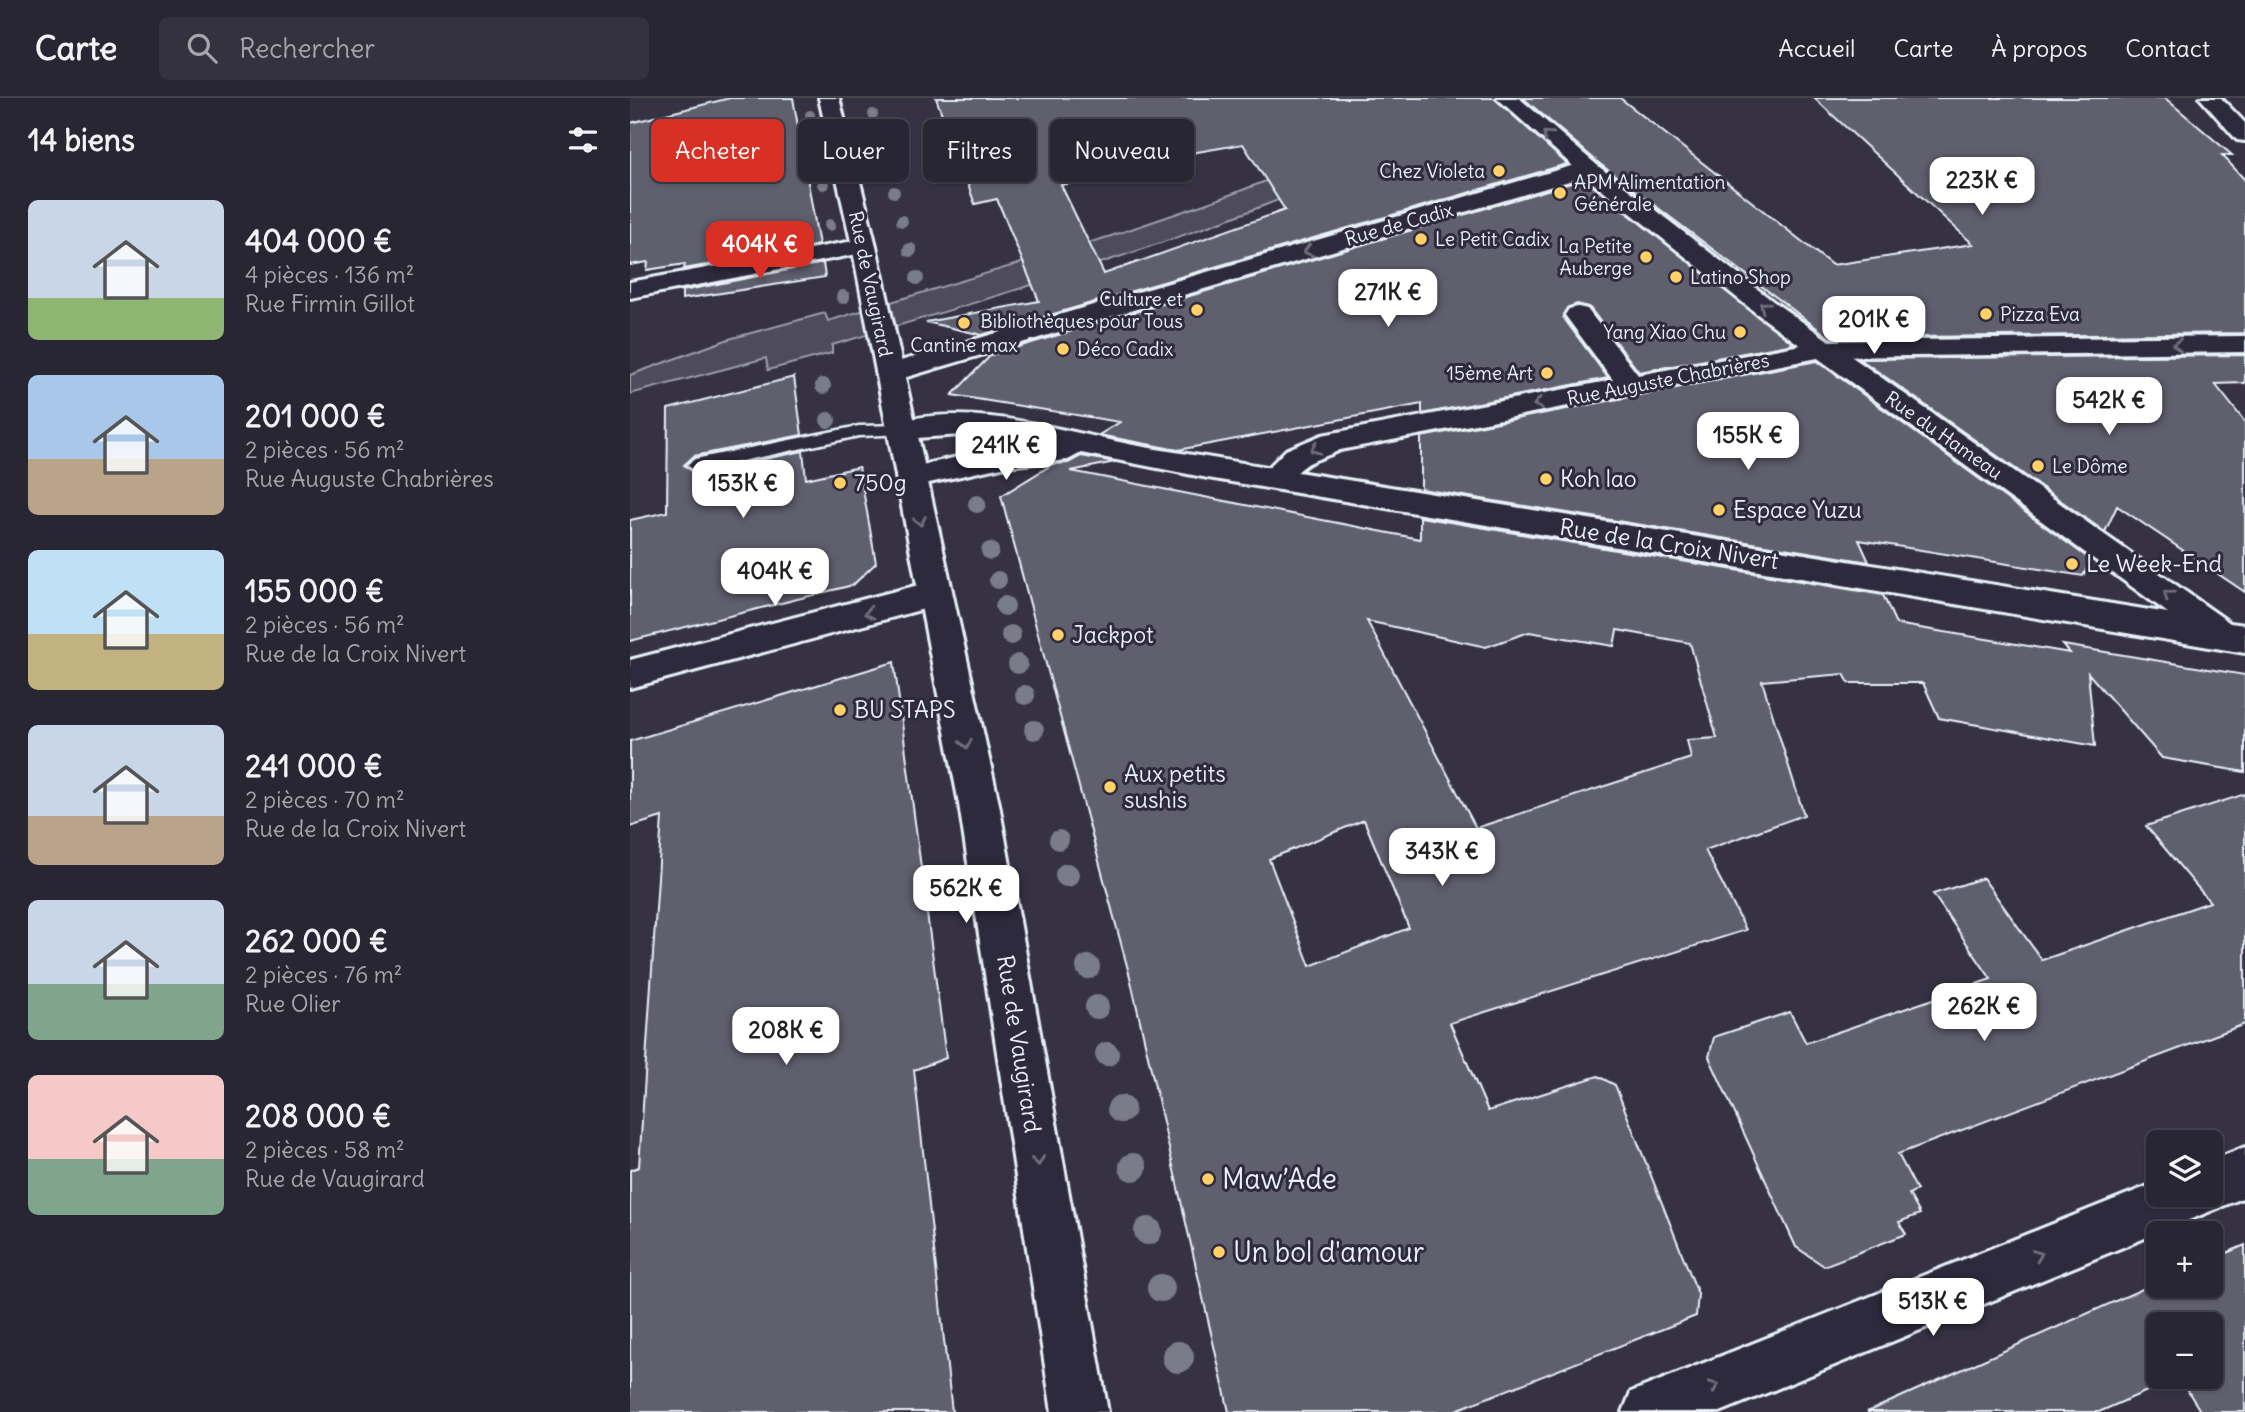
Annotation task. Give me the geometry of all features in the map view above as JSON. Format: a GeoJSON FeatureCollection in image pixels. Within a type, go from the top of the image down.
{"type":"FeatureCollection","features":[{"type":"Feature","properties":{"kind":"street","name":"Rue de Vaugirard"},"geometry":{"type":"LineString","coordinates":[[829,98],[891,373],[979,804],[1080,1412]]}},
{"type":"Feature","properties":{"kind":"street","name":"Rue du Hameau"},"geometry":{"type":"LineString","coordinates":[[1507,98],[1585,169],[1823,349],[2234,637]]}},
{"type":"Feature","properties":{"kind":"street"},"geometry":{"type":"LineString","coordinates":[[2210,98],[2245,135]]}},
{"type":"Feature","properties":{"kind":"street","name":"Rue de Cadix"},"geometry":{"type":"LineString","coordinates":[[891,373],[1585,169]]}},
{"type":"Feature","properties":{"kind":"street"},"geometry":{"type":"LineString","coordinates":[[630,290],[864,246]]}},
{"type":"Feature","properties":{"kind":"street"},"geometry":{"type":"LineString","coordinates":[[1578,315],[1632,386]]}},
{"type":"Feature","properties":{"kind":"street","name":"Rue Auguste Chabrières"},"geometry":{"type":"LineString","coordinates":[[1273,478],[1297,457],[1333,442],[1823,349],[2245,344]]}},
{"type":"Feature","properties":{"kind":"street","name":"Rue de la Croix Nivert"},"geometry":{"type":"LineString","coordinates":[[902,430],[939,423],[980,422],[1026,429],[1094,447],[1273,478],[2234,637]]}},
{"type":"Feature","properties":{"kind":"street","name":"Rue de la Croix Nivert"},"geometry":{"type":"LineString","coordinates":[[911,477],[1006,456],[1094,447]]}},
{"type":"Feature","properties":{"kind":"street"},"geometry":{"type":"LineString","coordinates":[[630,674],[934,594]]}},
{"type":"Feature","properties":{"kind":"street"},"geometry":{"type":"LineString","coordinates":[[2223,1181],[2245,1172]]}},
{"type":"Feature","properties":{"kind":"street"},"geometry":{"type":"LineString","coordinates":[[1651,1412],[2158,1207]]}},
{"type":"Feature","properties":{"kind":"lane"},"geometry":{"type":"LineString","coordinates":[[695,465],[859,431],[902,430]]}},
{"type":"Feature","properties":{"kind":"shaded area"},"geometry":{"type":"Polygon","coordinates":[[[1462,98],[1508,98],[1344,174],[1176,238],[1005,294],[832,345],[832,353],[768,370],[766,358],[630,394],[630,375],[729,339],[825,313],[828,321],[1111,236],[1321,160],[1462,98]]]}},
{"type":"Feature","properties":{"kind":"building"},"geometry":{"type":"Polygon","coordinates":[[[730,98],[793,98],[798,126],[798,182],[808,182],[819,245],[684,269],[685,264],[647,270],[648,262],[630,265],[630,123],[730,98]]]}},
{"type":"Feature","properties":{"kind":"building"},"geometry":{"type":"Polygon","coordinates":[[[936,98],[1494,98],[1567,164],[982,335],[926,322],[1039,301],[997,199],[975,204],[967,182],[1036,182],[1036,119],[944,119],[936,98]],[[1050,119],[1050,182],[1078,182],[1061,185],[1104,274],[1285,210],[1243,144],[1194,152],[1194,119],[1050,119]]]}},
{"type":"Feature","properties":{"kind":"building"},"geometry":{"type":"Polygon","coordinates":[[[1523,98],[1620,98],[1832,265],[1973,244],[1814,98],[2165,98],[2232,155],[2222,155],[2245,180],[2245,333],[1830,338],[1600,164],[1523,98]]]}},
{"type":"Feature","properties":{"kind":"building"},"geometry":{"type":"Polygon","coordinates":[[[1584,179],[1794,344],[1639,372],[1589,307],[1577,304],[1567,308],[1563,317],[1608,378],[1422,414],[1422,404],[1178,450],[1099,435],[1120,422],[952,395],[991,355],[1584,179]]]}},
{"type":"Feature","properties":{"kind":"building"},"geometry":{"type":"Polygon","coordinates":[[[823,263],[825,277],[682,299],[682,291],[823,263]]]}},
{"type":"Feature","properties":{"kind":"building"},"geometry":{"type":"Polygon","coordinates":[[[2245,355],[2245,383],[2215,384],[2245,422],[2245,592],[2117,506],[2105,532],[1860,359],[2245,355]]]}},
{"type":"Feature","properties":{"kind":"building"},"geometry":{"type":"Polygon","coordinates":[[[1817,361],[2091,560],[2083,576],[1859,540],[1869,562],[1421,489],[1421,437],[1817,361]]]}},
{"type":"Feature","properties":{"kind":"building"},"geometry":{"type":"Polygon","coordinates":[[[794,377],[802,435],[694,456],[684,465],[696,474],[803,451],[806,479],[859,467],[876,563],[853,585],[630,641],[630,520],[667,512],[668,409],[794,377]]]}},
{"type":"Feature","properties":{"kind":"building"},"geometry":{"type":"Polygon","coordinates":[[[1081,456],[1115,462],[1071,471],[1420,539],[1420,517],[1883,595],[1896,624],[2070,653],[2063,645],[2245,675],[2245,772],[2162,758],[2088,673],[2095,746],[1939,718],[1923,683],[1849,683],[1844,674],[1762,681],[1804,815],[1705,850],[1746,930],[1450,1023],[1488,1111],[1598,1076],[1615,1085],[1698,1294],[1696,1316],[1451,1412],[1229,1412],[1130,977],[1001,496],[1053,464],[1068,463],[1081,456]],[[1367,621],[1476,828],[1691,758],[1687,740],[1717,738],[1690,643],[1617,630],[1614,646],[1529,632],[1486,647],[1367,621]],[[1364,820],[1269,859],[1310,966],[1409,928],[1364,820]]]}},
{"type":"Feature","properties":{"kind":"building"},"geometry":{"type":"Polygon","coordinates":[[[894,662],[946,1058],[914,1070],[952,1412],[630,1412],[630,1170],[639,1167],[662,817],[630,827],[630,741],[894,662]]]}},
{"type":"Feature","properties":{"kind":"building"},"geometry":{"type":"Polygon","coordinates":[[[2245,794],[2245,1024],[1898,1154],[1917,1190],[1909,1194],[1920,1214],[1899,1222],[1906,1234],[1824,1266],[1796,1247],[1709,1057],[1714,1037],[1790,1012],[1806,1043],[1991,979],[1933,894],[1983,878],[2042,960],[2210,902],[2146,826],[2245,794]]]}},
{"type":"Feature","properties":{"kind":"building"},"geometry":{"type":"Polygon","coordinates":[[[2245,1245],[2245,1412],[2201,1412],[2187,1389],[2223,1389],[2223,1312],[2146,1312],[2146,1389],[2152,1389],[2099,1412],[1867,1412],[2146,1287],[2146,1298],[2223,1298],[2223,1254],[2245,1245]]]}},
{"type":"Feature","properties":{"kind":"place","name":"Chez Violeta"},"geometry":{"type":"Point","coordinates":[1499,171]}},
{"type":"Feature","properties":{"kind":"place","name":"APM Alimentation Générale"},"geometry":{"type":"Point","coordinates":[1560,193]}},
{"type":"Feature","properties":{"kind":"place","name":"Le Petit Cadix"},"geometry":{"type":"Point","coordinates":[1421,239]}},
{"type":"Feature","properties":{"kind":"place","name":"La Petite Auberge"},"geometry":{"type":"Point","coordinates":[1646,257]}},
{"type":"Feature","properties":{"kind":"place","name":"Latino Shop"},"geometry":{"type":"Point","coordinates":[1676,277]}},
{"type":"Feature","properties":{"kind":"place","name":"Culture et Bibliothèques pour Tous"},"geometry":{"type":"Point","coordinates":[1197,310]}},
{"type":"Feature","properties":{"kind":"place","name":"Pizza Eva"},"geometry":{"type":"Point","coordinates":[1986,314]}},
{"type":"Feature","properties":{"kind":"place","name":"Cantine max"},"geometry":{"type":"Point","coordinates":[964,323]}},
{"type":"Feature","properties":{"kind":"place","name":"Yang Xiao Chu"},"geometry":{"type":"Point","coordinates":[1740,332]}},
{"type":"Feature","properties":{"kind":"place","name":"Déco Cadix"},"geometry":{"type":"Point","coordinates":[1063,349]}},
{"type":"Feature","properties":{"kind":"place","name":"15ème Art"},"geometry":{"type":"Point","coordinates":[1547,373]}},
{"type":"Feature","properties":{"kind":"place","name":"Le Dôme"},"geometry":{"type":"Point","coordinates":[2038,466]}},
{"type":"Feature","properties":{"kind":"place","name":"Koh lao"},"geometry":{"type":"Point","coordinates":[1546,479]}},
{"type":"Feature","properties":{"kind":"place","name":"750g"},"geometry":{"type":"Point","coordinates":[840,483]}},
{"type":"Feature","properties":{"kind":"place","name":"Espace Yuzu"},"geometry":{"type":"Point","coordinates":[1719,510]}},
{"type":"Feature","properties":{"kind":"place","name":"Le Week-End"},"geometry":{"type":"Point","coordinates":[2072,564]}},
{"type":"Feature","properties":{"kind":"place","name":"Jackpot"},"geometry":{"type":"Point","coordinates":[1058,635]}},
{"type":"Feature","properties":{"kind":"place","name":"BU STAPS"},"geometry":{"type":"Point","coordinates":[840,710]}},
{"type":"Feature","properties":{"kind":"place","name":"Aux petits sushis"},"geometry":{"type":"Point","coordinates":[1110,787]}},
{"type":"Feature","properties":{"kind":"place","name":"Maw’Ade"},"geometry":{"type":"Point","coordinates":[1208,1179]}},
{"type":"Feature","properties":{"kind":"place","name":"Un bol d'amour"},"geometry":{"type":"Point","coordinates":[1219,1252]}}]}
